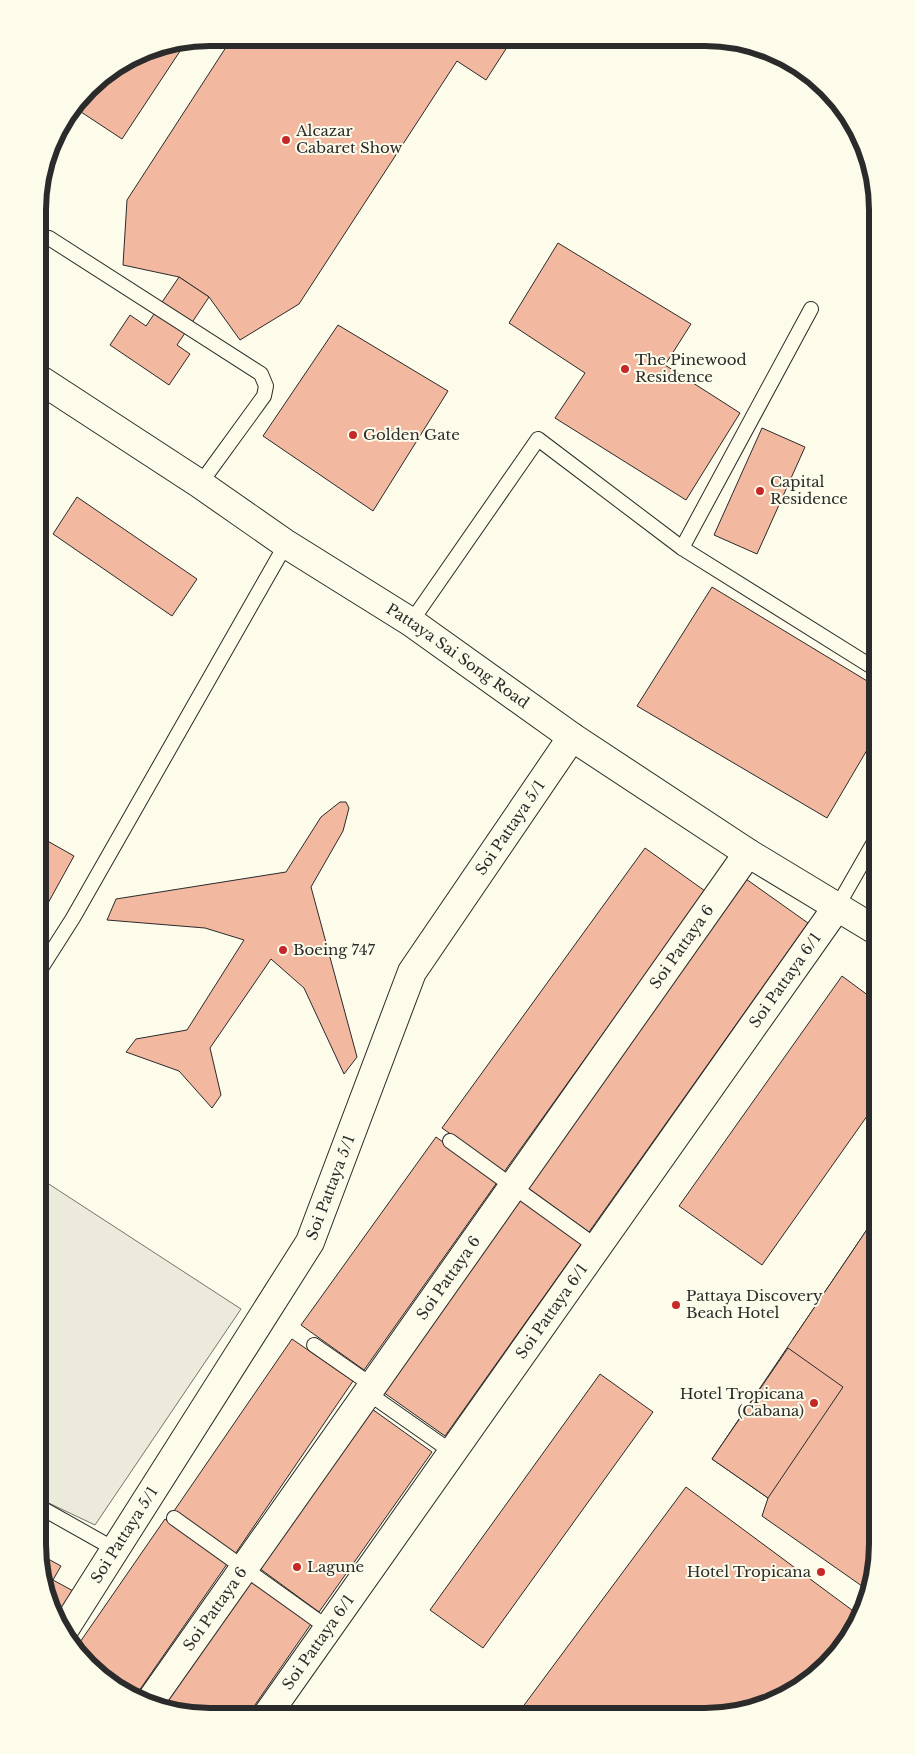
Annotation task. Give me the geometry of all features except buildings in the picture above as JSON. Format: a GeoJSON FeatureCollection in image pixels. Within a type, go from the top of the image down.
{"type":"FeatureCollection","features":[{"type":"Feature","properties":{"kind":"street","name":"Pattaya Sai Song Road"},"geometry":{"type":"LineString","coordinates":[[46,384],[200,484],[286,544],[411,622],[572,737],[748,853],[868,926]]}},
{"type":"Feature","properties":{"kind":"street","name":"Soi Pattaya 5/1"},"geometry":{"type":"LineString","coordinates":[[68,1624],[310,1242],[412,972],[572,737]]}},
{"type":"Feature","properties":{"kind":"street","name":"Soi Pattaya 6"},"geometry":{"type":"LineString","coordinates":[[153,1697],[748,853]]}},
{"type":"Feature","properties":{"kind":"street","name":"Soi Pattaya 6/1"},"geometry":{"type":"LineString","coordinates":[[272,1708],[837,908]]}},
{"type":"Feature","properties":{"kind":"lane"},"geometry":{"type":"LineString","coordinates":[[49,238],[261,374],[266,386],[264,396],[200,484]]}},
{"type":"Feature","properties":{"kind":"lane"},"geometry":{"type":"LineString","coordinates":[[682,548],[812,309]]}},
{"type":"Feature","properties":{"kind":"lane"},"geometry":{"type":"LineString","coordinates":[[411,622],[538,439],[682,548],[869,665]]}},
{"type":"Feature","properties":{"kind":"lane"},"geometry":{"type":"LineString","coordinates":[[46,960],[73,918],[286,544]]}},
{"type":"Feature","properties":{"kind":"lane"},"geometry":{"type":"LineString","coordinates":[[837,908],[869,852]]}},
{"type":"Feature","properties":{"kind":"lane"},"geometry":{"type":"LineString","coordinates":[[450,1141],[597,1246]]}},
{"type":"Feature","properties":{"kind":"lane"},"geometry":{"type":"LineString","coordinates":[[314,1345],[452,1452]]}},
{"type":"Feature","properties":{"kind":"lane"},"geometry":{"type":"LineString","coordinates":[[46,1511],[116,1550]]}},
{"type":"Feature","properties":{"kind":"lane"},"geometry":{"type":"LineString","coordinates":[[174,1518],[328,1628]]}},
{"type":"Feature","properties":{"kind":"shaded area"},"geometry":{"type":"Polygon","coordinates":[[[46,1182],[241,1309],[95,1525],[46,1502],[46,1182]]]}},
{"type":"Feature","properties":{"kind":"place","name":"Alcazar Cabaret Show"},"geometry":{"type":"Point","coordinates":[286,140]}},
{"type":"Feature","properties":{"kind":"place","name":"The Pinewood Residence"},"geometry":{"type":"Point","coordinates":[625,369]}},
{"type":"Feature","properties":{"kind":"place","name":"Golden Gate"},"geometry":{"type":"Point","coordinates":[353,435]}},
{"type":"Feature","properties":{"kind":"place","name":"Capital Residence"},"geometry":{"type":"Point","coordinates":[760,491]}},
{"type":"Feature","properties":{"kind":"place","name":"Boeing 747"},"geometry":{"type":"Point","coordinates":[283,950]}},
{"type":"Feature","properties":{"kind":"place","name":"Pattaya Discovery Beach Hotel"},"geometry":{"type":"Point","coordinates":[676,1305]}},
{"type":"Feature","properties":{"kind":"place","name":"Hotel Tropicana (Cabana)"},"geometry":{"type":"Point","coordinates":[814,1403]}},
{"type":"Feature","properties":{"kind":"place","name":"Lagune"},"geometry":{"type":"Point","coordinates":[297,1567]}},
{"type":"Feature","properties":{"kind":"place","name":"Hotel Tropicana"},"geometry":{"type":"Point","coordinates":[821,1572]}}]}
